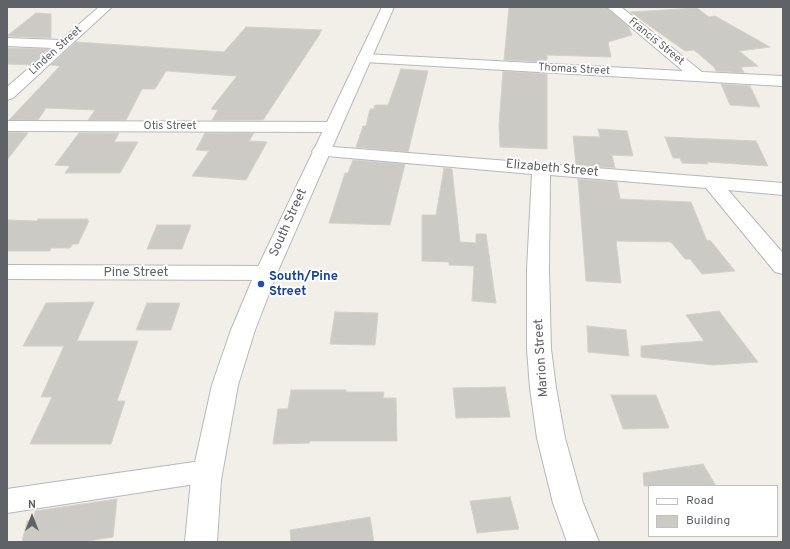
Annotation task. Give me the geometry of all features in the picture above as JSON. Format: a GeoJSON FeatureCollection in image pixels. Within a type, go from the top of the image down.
{"type":"FeatureCollection","features":[{"type":"Feature","properties":{"kind":"street","name":"Linden Street"},"geometry":{"type":"LineString","coordinates":[[7,95],[106,7]]}},
{"type":"Feature","properties":{"kind":"street","name":"South Street"},"geometry":{"type":"LineString","coordinates":[[201,542],[208,471],[225,385],[243,330],[266,273],[388,7]]}},
{"type":"Feature","properties":{"kind":"street","name":"Francis Street"},"geometry":{"type":"LineString","coordinates":[[613,7],[699,77]]}},
{"type":"Feature","properties":{"kind":"street"},"geometry":{"type":"LineString","coordinates":[[7,42],[64,44]]}},
{"type":"Feature","properties":{"kind":"street","name":"Thomas Street"},"geometry":{"type":"LineString","coordinates":[[364,58],[783,82]]}},
{"type":"Feature","properties":{"kind":"street","name":"Otis Street"},"geometry":{"type":"LineString","coordinates":[[7,126],[332,127]]}},
{"type":"Feature","properties":{"kind":"street","name":"Elizabeth Street"},"geometry":{"type":"LineString","coordinates":[[321,151],[783,189]]}},
{"type":"Feature","properties":{"kind":"street","name":"Marion Street"},"geometry":{"type":"LineString","coordinates":[[541,168],[538,269],[539,349],[542,388],[551,438],[568,503],[583,542]]}},
{"type":"Feature","properties":{"kind":"street"},"geometry":{"type":"LineString","coordinates":[[712,184],[783,267]]}},
{"type":"Feature","properties":{"kind":"street","name":"Pine Street"},"geometry":{"type":"LineString","coordinates":[[7,272],[266,273]]}},
{"type":"Feature","properties":{"kind":"street"},"geometry":{"type":"LineString","coordinates":[[7,501],[208,471]]}},
{"type":"Feature","properties":{"kind":"building"},"geometry":{"type":"Polygon","coordinates":[[[509,7],[606,7],[628,26],[632,35],[608,42],[611,57],[547,55],[547,62],[504,60],[509,7]]]}},
{"type":"Feature","properties":{"kind":"building"},"geometry":{"type":"Polygon","coordinates":[[[697,8],[709,17],[715,16],[770,47],[739,51],[758,66],[741,67],[744,73],[716,71],[714,67],[694,50],[685,51],[630,12],[697,8]]]}},
{"type":"Feature","properties":{"kind":"building"},"geometry":{"type":"Polygon","coordinates":[[[36,13],[51,14],[51,38],[7,36],[36,13]]]}},
{"type":"Feature","properties":{"kind":"building"},"geometry":{"type":"Polygon","coordinates":[[[246,27],[322,30],[263,120],[212,120],[218,110],[211,109],[237,76],[166,71],[155,89],[142,89],[126,120],[88,120],[95,110],[46,108],[38,120],[9,120],[60,66],[51,65],[76,42],[224,52],[246,27]]]}},
{"type":"Feature","properties":{"kind":"building"},"geometry":{"type":"Polygon","coordinates":[[[7,48],[48,49],[31,65],[7,64],[7,48]]]}},
{"type":"Feature","properties":{"kind":"building"},"geometry":{"type":"Polygon","coordinates":[[[401,69],[428,71],[408,152],[356,147],[363,126],[366,126],[370,109],[374,109],[375,105],[388,105],[401,69]]]}},
{"type":"Feature","properties":{"kind":"building"},"geometry":{"type":"Polygon","coordinates":[[[503,71],[547,74],[547,149],[500,147],[499,125],[503,71]]]}},
{"type":"Feature","properties":{"kind":"building"},"geometry":{"type":"Polygon","coordinates":[[[721,84],[750,86],[760,107],[730,105],[721,84]]]}},
{"type":"Feature","properties":{"kind":"building"},"geometry":{"type":"Polygon","coordinates":[[[598,129],[627,131],[633,156],[612,155],[615,168],[576,165],[573,136],[600,137],[598,129]]]}},
{"type":"Feature","properties":{"kind":"building"},"geometry":{"type":"Polygon","coordinates":[[[7,132],[28,133],[7,160],[7,132]]]}},
{"type":"Feature","properties":{"kind":"building"},"geometry":{"type":"Polygon","coordinates":[[[79,133],[119,133],[114,142],[138,142],[120,173],[65,173],[70,166],[55,165],[79,133]]]}},
{"type":"Feature","properties":{"kind":"building"},"geometry":{"type":"Polygon","coordinates":[[[205,133],[254,133],[249,141],[267,142],[246,180],[192,176],[209,151],[196,150],[205,133]]]}},
{"type":"Feature","properties":{"kind":"building"},"geometry":{"type":"Polygon","coordinates":[[[665,137],[756,141],[768,166],[707,162],[708,164],[682,163],[680,158],[673,158],[665,137]]]}},
{"type":"Feature","properties":{"kind":"building"},"geometry":{"type":"Polygon","coordinates":[[[353,160],[405,164],[390,225],[329,223],[345,173],[348,173],[353,160]]]}},
{"type":"Feature","properties":{"kind":"building"},"geometry":{"type":"Polygon","coordinates":[[[444,168],[452,169],[460,242],[476,243],[476,234],[486,234],[496,303],[472,301],[474,266],[449,265],[449,262],[422,261],[422,215],[436,215],[444,168]]]}},
{"type":"Feature","properties":{"kind":"building"},"geometry":{"type":"Polygon","coordinates":[[[578,179],[617,182],[620,199],[691,202],[707,241],[710,240],[735,271],[702,274],[690,259],[685,259],[671,242],[616,241],[621,283],[586,281],[578,179]]]}},
{"type":"Feature","properties":{"kind":"building"},"geometry":{"type":"Polygon","coordinates":[[[38,219],[88,219],[87,221],[89,221],[78,244],[73,244],[70,248],[51,248],[50,251],[7,251],[7,220],[37,221],[38,219]]]}},
{"type":"Feature","properties":{"kind":"building"},"geometry":{"type":"Polygon","coordinates":[[[157,225],[191,225],[182,249],[147,249],[157,225]]]}},
{"type":"Feature","properties":{"kind":"building"},"geometry":{"type":"Polygon","coordinates":[[[94,302],[77,341],[138,341],[117,401],[125,401],[111,444],[30,444],[52,397],[41,397],[64,346],[23,346],[46,303],[94,302]]]}},
{"type":"Feature","properties":{"kind":"building"},"geometry":{"type":"Polygon","coordinates":[[[147,303],[180,303],[171,330],[136,330],[147,303]]]}},
{"type":"Feature","properties":{"kind":"building"},"geometry":{"type":"Polygon","coordinates":[[[719,311],[758,362],[713,365],[641,357],[641,346],[704,341],[686,315],[719,311]]]}},
{"type":"Feature","properties":{"kind":"building"},"geometry":{"type":"Polygon","coordinates":[[[335,312],[378,313],[375,345],[330,344],[335,312]]]}},
{"type":"Feature","properties":{"kind":"building"},"geometry":{"type":"Polygon","coordinates":[[[587,326],[626,330],[629,356],[588,352],[587,326]]]}},
{"type":"Feature","properties":{"kind":"building"},"geometry":{"type":"Polygon","coordinates":[[[505,387],[510,417],[456,418],[453,388],[505,387]]]}},
{"type":"Feature","properties":{"kind":"building"},"geometry":{"type":"Polygon","coordinates":[[[291,390],[384,392],[383,398],[396,398],[397,441],[310,441],[309,443],[273,444],[278,409],[288,409],[291,390]]]}},
{"type":"Feature","properties":{"kind":"building"},"geometry":{"type":"Polygon","coordinates":[[[611,395],[656,395],[669,428],[623,429],[611,395]]]}},
{"type":"Feature","properties":{"kind":"building"},"geometry":{"type":"Polygon","coordinates":[[[703,464],[715,485],[644,486],[643,473],[703,464]]]}},
{"type":"Feature","properties":{"kind":"building"},"geometry":{"type":"Polygon","coordinates":[[[510,497],[519,529],[477,533],[470,501],[510,497]]]}},
{"type":"Feature","properties":{"kind":"building"},"geometry":{"type":"Polygon","coordinates":[[[117,499],[113,537],[82,542],[22,542],[27,521],[34,520],[35,511],[117,499]]]}},
{"type":"Feature","properties":{"kind":"building"},"geometry":{"type":"Polygon","coordinates":[[[370,517],[374,542],[291,542],[290,530],[370,517]]]}},
{"type":"Feature","properties":{"kind":"place","name":"South/Pine Street"},"geometry":{"type":"Point","coordinates":[261,284]}}]}
